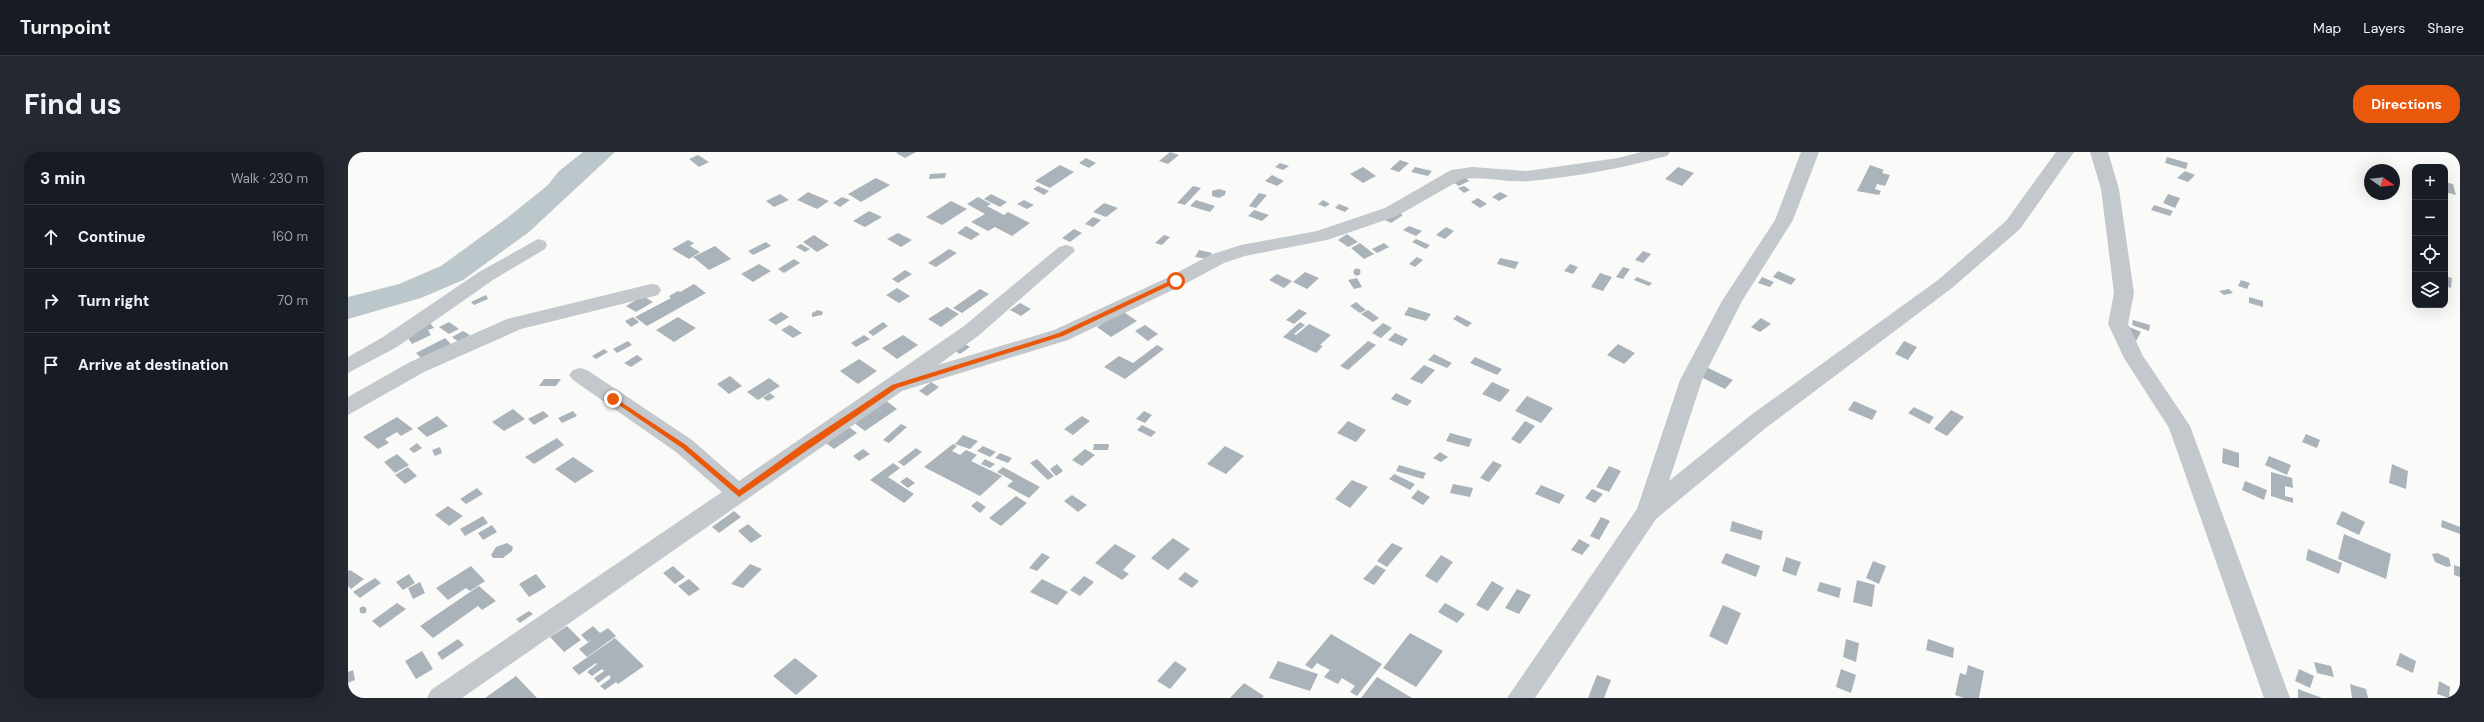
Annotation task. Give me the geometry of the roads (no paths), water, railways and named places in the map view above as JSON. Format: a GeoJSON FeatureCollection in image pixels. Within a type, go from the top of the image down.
{"type":"FeatureCollection","features":[{"type":"Feature","properties":{"kind":"street"},"geometry":{"type":"LineString","coordinates":[[894,386],[1061,335],[1176,281],[1217,259],[1241,251],[1320,236],[1391,212],[1457,174],[1472,172],[1527,176],[1620,162],[1662,152]]}},
{"type":"Feature","properties":{"kind":"street"},"geometry":{"type":"LineString","coordinates":[[1648,512],[1691,380],[1732,301],[1784,220],[1810,152]]}},
{"type":"Feature","properties":{"kind":"street"},"geometry":{"type":"LineString","coordinates":[[1520,698],[1648,512],[1760,421],[1945,284],[2013,225],[2065,152]]}},
{"type":"Feature","properties":{"kind":"street"},"geometry":{"type":"LineString","coordinates":[[2099,152],[2110,189],[2124,293],[2118,324],[2134,358],[2179,426],[2277,698]]}},
{"type":"Feature","properties":{"kind":"street"},"geometry":{"type":"LineString","coordinates":[[348,366],[390,342],[467,288],[538,245]]}},
{"type":"Feature","properties":{"kind":"street"},"geometry":{"type":"LineString","coordinates":[[440,698],[739,494],[805,446],[894,386],[971,331],[1066,251]]}},
{"type":"Feature","properties":{"kind":"street"},"geometry":{"type":"LineString","coordinates":[[348,407],[417,368],[514,324],[612,298],[651,290]]}},
{"type":"Feature","properties":{"kind":"street"},"geometry":{"type":"LineString","coordinates":[[580,375],[684,446],[739,494]]}},
{"type":"Feature","properties":{"kind":"waterway"},"geometry":{"type":"LineString","coordinates":[[348,308],[410,291],[452,273],[518,225],[558,191],[569,177],[601,152]]}}]}
